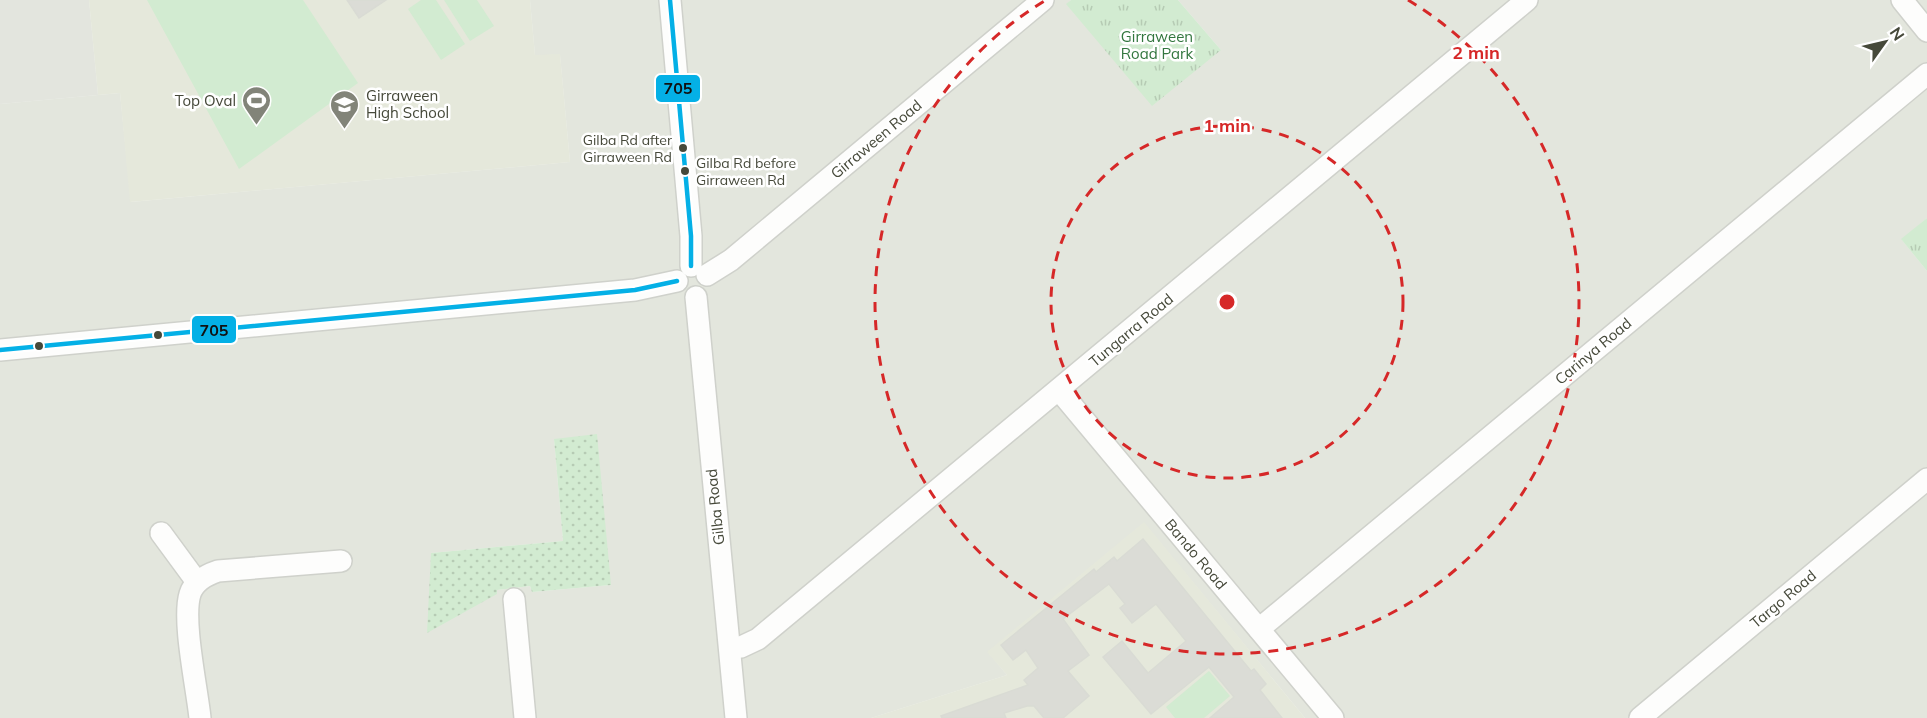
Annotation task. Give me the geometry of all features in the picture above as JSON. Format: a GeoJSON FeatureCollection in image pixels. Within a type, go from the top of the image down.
{"type":"FeatureCollection","features":[{"type":"Feature","properties":{"kind":"street"},"geometry":{"type":"LineString","coordinates":[[669,0],[691,237],[692,274]]}},
{"type":"Feature","properties":{"kind":"street","name":"Girraween Road"},"geometry":{"type":"LineString","coordinates":[[0,350],[634,290],[692,274],[731,260],[1042,0]]}},
{"type":"Feature","properties":{"kind":"street","name":"Tungarra Road"},"geometry":{"type":"LineString","coordinates":[[730,648],[741,647],[758,639],[1527,0]]}},
{"type":"Feature","properties":{"kind":"street"},"geometry":{"type":"LineString","coordinates":[[1902,0],[1927,31]]}},
{"type":"Feature","properties":{"kind":"street","name":"Carinya Road"},"geometry":{"type":"LineString","coordinates":[[1259,629],[1927,74]]}},
{"type":"Feature","properties":{"kind":"street","name":"Gilba Road"},"geometry":{"type":"LineString","coordinates":[[692,274],[707,288],[696,297],[697,328],[736,718]]}},
{"type":"Feature","properties":{"kind":"street","name":"Bando Road"},"geometry":{"type":"LineString","coordinates":[[1059,390],[1333,718]]}},
{"type":"Feature","properties":{"kind":"street","name":"Targo Road"},"geometry":{"type":"LineString","coordinates":[[1640,718],[1927,479]]}},
{"type":"Feature","properties":{"kind":"street"},"geometry":{"type":"LineString","coordinates":[[161,533],[197,582]]}},
{"type":"Feature","properties":{"kind":"street"},"geometry":{"type":"LineString","coordinates":[[200,718],[187,610],[190,592],[197,582],[206,575],[218,572],[341,561]]}},
{"type":"Feature","properties":{"kind":"street"},"geometry":{"type":"LineString","coordinates":[[514,599],[525,718]]}},
{"type":"Feature","properties":{"kind":"shaded area"},"geometry":{"type":"Polygon","coordinates":[[[0,0],[89,0],[98,95],[0,104],[0,0]]]}},
{"type":"Feature","properties":{"kind":"shaded area","name":"Girraween High School"},"geometry":{"type":"Polygon","coordinates":[[[89,0],[530,0],[535,55],[560,54],[570,162],[130,202],[120,93],[98,95],[89,0]]]}},
{"type":"Feature","properties":{"kind":"shaded area"},"geometry":{"type":"Polygon","coordinates":[[[530,0],[1071,0],[1067,4],[1221,50],[1178,0],[1927,0],[1927,218],[1902,240],[1927,271],[1927,718],[1305,718],[1144,523],[988,652],[1007,675],[871,718],[0,718],[0,104],[120,93],[131,202],[570,162],[560,55],[535,55],[530,0]],[[554,439],[563,541],[431,553],[497,590],[530,586],[532,592],[611,585],[554,439]]]}},
{"type":"Feature","properties":{"kind":"shaded area"},"geometry":{"type":"Polygon","coordinates":[[[1144,522],[1305,718],[871,718],[1007,675],[987,652],[1144,522]]]}},
{"type":"Feature","properties":{"kind":"green space","name":"Top Oval"},"geometry":{"type":"Polygon","coordinates":[[[147,0],[303,0],[358,83],[239,169],[147,0]]]}},
{"type":"Feature","properties":{"kind":"green space"},"geometry":{"type":"Polygon","coordinates":[[[421,0],[436,0],[465,44],[441,60],[408,9],[421,0]]]}},
{"type":"Feature","properties":{"kind":"green space"},"geometry":{"type":"Polygon","coordinates":[[[444,0],[477,0],[494,26],[470,41],[444,0]]]}},
{"type":"Feature","properties":{"kind":"green space","name":"Girraween Road Park"},"geometry":{"type":"Polygon","coordinates":[[[1071,0],[1178,0],[1221,50],[1152,106],[1066,4],[1071,0]]]}},
{"type":"Feature","properties":{"kind":"green space"},"geometry":{"type":"Polygon","coordinates":[[[1927,218],[1927,271],[1901,239],[1927,218]]]}},
{"type":"Feature","properties":{"kind":"green space"},"geometry":{"type":"Polygon","coordinates":[[[597,434],[611,585],[532,592],[530,586],[497,590],[497,594],[427,633],[431,553],[563,541],[554,439],[597,434]]]}},
{"type":"Feature","properties":{"kind":"green space"},"geometry":{"type":"Polygon","coordinates":[[[1209,671],[1230,696],[1204,718],[1175,718],[1166,707],[1209,671]]]}},
{"type":"Feature","properties":{"kind":"building"},"geometry":{"type":"Polygon","coordinates":[[[347,0],[386,0],[359,18],[347,0]]]}},
{"type":"Feature","properties":{"kind":"building"},"geometry":{"type":"Polygon","coordinates":[[[1143,539],[1251,671],[1254,669],[1266,684],[1260,690],[1282,718],[1210,718],[1234,697],[1209,667],[1151,714],[1103,657],[1122,641],[1148,673],[1186,641],[1156,604],[1132,623],[1120,608],[1125,604],[1109,584],[1063,619],[1089,655],[1068,671],[1089,696],[1063,718],[1044,718],[1034,706],[1027,706],[1004,713],[1006,718],[942,718],[941,716],[1028,685],[1024,680],[1038,668],[1026,650],[1013,660],[1001,645],[1094,569],[1096,572],[1114,557],[1117,561],[1143,539]]]}},
{"type":"Feature","properties":{"kind":"transit line","name":"705"},"geometry":{"type":"LineString","coordinates":[[670,0],[691,236],[691,266]]}},
{"type":"Feature","properties":{"kind":"transit line","name":"705"},"geometry":{"type":"LineString","coordinates":[[0,350],[635,290],[677,281]]}},
{"type":"Feature","properties":{"kind":"place","name":"Top Oval"},"geometry":{"type":"Point","coordinates":[257,126]}},
{"type":"Feature","properties":{"kind":"place","name":"Girraween High School"},"geometry":{"type":"Point","coordinates":[345,130]}},
{"type":"Feature","properties":{"kind":"place","name":"Gilba Rd after Girraween Rd"},"geometry":{"type":"Point","coordinates":[683,148]}},
{"type":"Feature","properties":{"kind":"place","name":"Gilba Rd before Girraween Rd"},"geometry":{"type":"Point","coordinates":[685,171]}}]}
